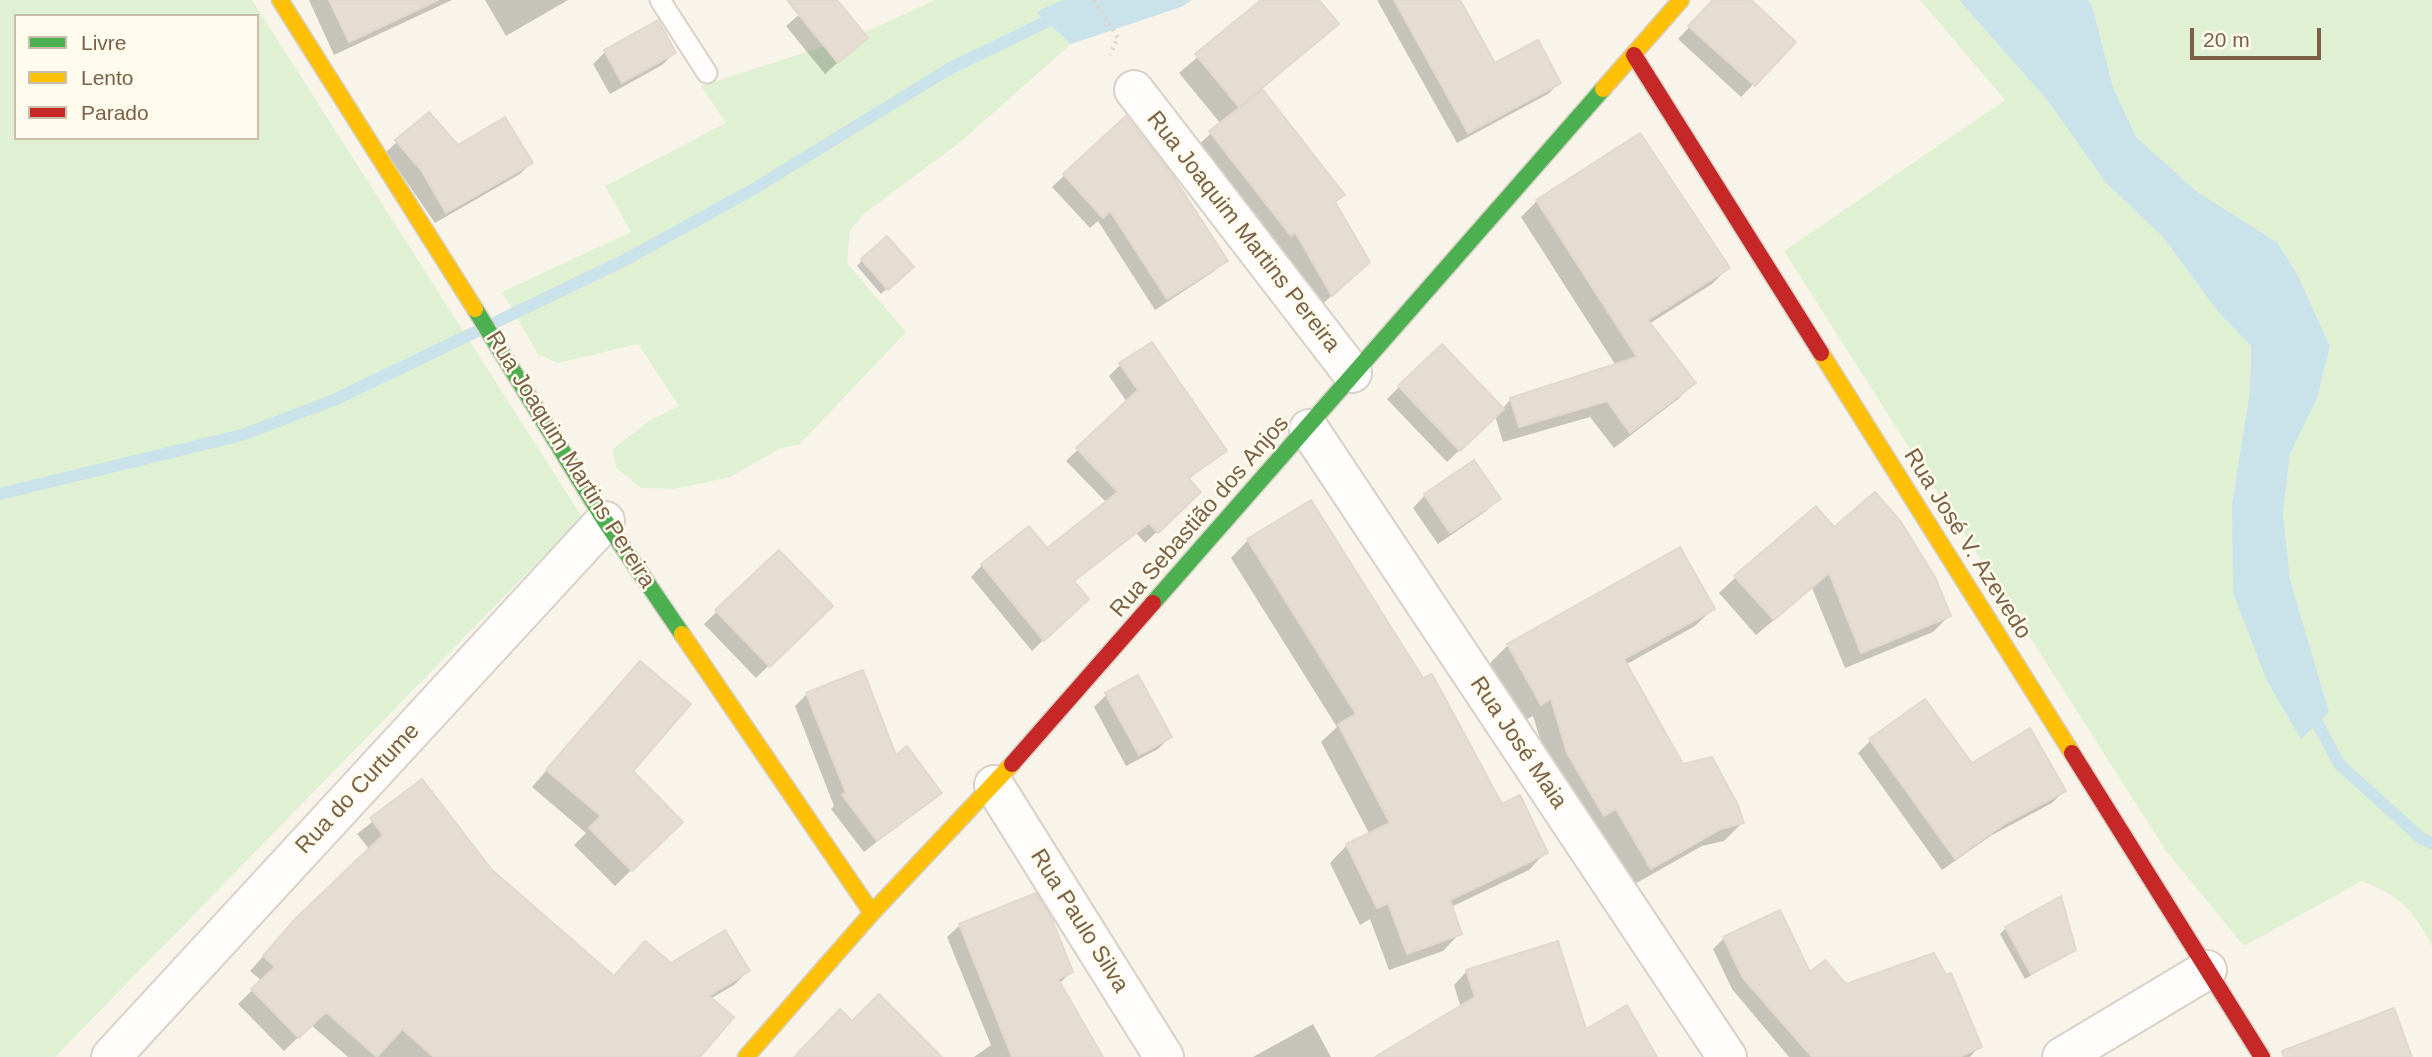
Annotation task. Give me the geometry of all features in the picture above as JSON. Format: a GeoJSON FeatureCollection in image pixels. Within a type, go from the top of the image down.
{"type":"FeatureCollection","features":[{"type":"Feature","properties":{"kind":"street","name":"Rua Joaquim Martins Pereira"},"geometry":{"type":"LineString","coordinates":[[280,0],[503,353],[605,521],[872,913]]}},
{"type":"Feature","properties":{"kind":"street","name":"Rua Sebastião dos Anjos"},"geometry":{"type":"LineString","coordinates":[[746,1057],[872,913],[994,785],[1309,429],[1352,373],[1681,0]]}},
{"type":"Feature","properties":{"kind":"street","name":"Rua José V. Azevedo"},"geometry":{"type":"LineString","coordinates":[[1634,55],[2262,1057]]}},
{"type":"Feature","properties":{"kind":"street","name":"Rua Joaquim Martins Pereira"},"geometry":{"type":"LineString","coordinates":[[1134,90],[1352,373]]}},
{"type":"Feature","properties":{"kind":"street","name":"Rua José Maia"},"geometry":{"type":"LineString","coordinates":[[1309,429],[1727,1057]]}},
{"type":"Feature","properties":{"kind":"street","name":"Rua do Curtume"},"geometry":{"type":"LineString","coordinates":[[111,1057],[605,521]]}},
{"type":"Feature","properties":{"kind":"street","name":"Rua Paulo Silva"},"geometry":{"type":"LineString","coordinates":[[994,785],[1164,1057]]}},
{"type":"Feature","properties":{"kind":"street"},"geometry":{"type":"LineString","coordinates":[[2063,1057],[2207,970]]}},
{"type":"Feature","properties":{"kind":"lane"},"geometry":{"type":"LineString","coordinates":[[660,0],[708,73]]}},
{"type":"Feature","properties":{"kind":"path"},"geometry":{"type":"LineString","coordinates":[[1094,0],[1118,38]]}},
{"type":"Feature","properties":{"kind":"green space"},"geometry":{"type":"Polygon","coordinates":[[[0,0],[252,0],[582,517],[55,1057],[0,1057],[0,0]]]}},
{"type":"Feature","properties":{"kind":"green space"},"geometry":{"type":"Polygon","coordinates":[[[935,0],[1062,0],[1037,13],[1071,44],[958,144],[866,212],[850,230],[847,263],[906,332],[800,444],[781,448],[730,477],[675,489],[641,488],[616,468],[613,449],[649,421],[679,406],[638,344],[558,363],[538,354],[502,292],[631,232],[605,186],[726,123],[701,86],[859,35],[935,0]]]}},
{"type":"Feature","properties":{"kind":"green space"},"geometry":{"type":"Polygon","coordinates":[[[1920,0],[1959,0],[2048,101],[2106,183],[2164,238],[2218,312],[2251,346],[2250,390],[2232,504],[2329,712],[2290,579],[2283,513],[2290,454],[2317,399],[2330,346],[2299,278],[2278,243],[2196,191],[2136,138],[2113,87],[2093,9],[2088,0],[2432,0],[2432,946],[2419,923],[2404,906],[2386,892],[2362,881],[2244,946],[2166,851],[1784,251],[2005,100],[1920,0]]]}},
{"type":"Feature","properties":{"kind":"water"},"geometry":{"type":"Polygon","coordinates":[[[1062,0],[1192,0],[1181,7],[1071,44],[1036,12],[1062,0]]]}},
{"type":"Feature","properties":{"kind":"water"},"geometry":{"type":"Polygon","coordinates":[[[1959,0],[2088,0],[2093,9],[2113,87],[2136,137],[2196,191],[2278,243],[2299,278],[2330,346],[2317,399],[2290,454],[2283,513],[2290,579],[2329,712],[2301,739],[2267,681],[2233,593],[2232,504],[2250,390],[2251,346],[2218,312],[2164,238],[2106,183],[2048,101],[1959,0]]]}},
{"type":"Feature","properties":{"kind":"building"},"geometry":{"type":"Polygon","coordinates":[[[329,0],[438,0],[349,42],[329,0]]]}},
{"type":"Feature","properties":{"kind":"building"},"geometry":{"type":"Polygon","coordinates":[[[787,0],[837,0],[868,38],[838,63],[787,0]]]}},
{"type":"Feature","properties":{"kind":"building"},"geometry":{"type":"Polygon","coordinates":[[[1261,0],[1319,0],[1339,24],[1239,107],[1195,54],[1261,0]]]}},
{"type":"Feature","properties":{"kind":"building"},"geometry":{"type":"Polygon","coordinates":[[[1394,0],[1460,0],[1495,63],[1538,40],[1561,83],[1468,133],[1394,0]]]}},
{"type":"Feature","properties":{"kind":"building"},"geometry":{"type":"Polygon","coordinates":[[[1713,0],[1751,0],[1796,42],[1755,86],[1688,26],[1713,0]]]}},
{"type":"Feature","properties":{"kind":"building"},"geometry":{"type":"Polygon","coordinates":[[[658,20],[676,53],[622,83],[604,50],[658,20]]]}},
{"type":"Feature","properties":{"kind":"building"},"geometry":{"type":"Polygon","coordinates":[[[1263,90],[1345,195],[1335,202],[1370,262],[1332,296],[1295,232],[1291,236],[1209,131],[1263,90]]]}},
{"type":"Feature","properties":{"kind":"building"},"geometry":{"type":"Polygon","coordinates":[[[429,112],[458,145],[505,117],[533,163],[446,213],[421,170],[395,140],[429,112]]]}},
{"type":"Feature","properties":{"kind":"building"},"geometry":{"type":"Polygon","coordinates":[[[1126,116],[1174,178],[1228,261],[1167,299],[1110,211],[1103,218],[1063,174],[1126,116]]]}},
{"type":"Feature","properties":{"kind":"building"},"geometry":{"type":"Polygon","coordinates":[[[1640,133],[1730,268],[1648,320],[1696,383],[1630,433],[1607,401],[1519,427],[1510,398],[1637,357],[1536,200],[1640,133]]]}},
{"type":"Feature","properties":{"kind":"building"},"geometry":{"type":"Polygon","coordinates":[[[887,236],[914,267],[888,290],[861,259],[887,236]]]}},
{"type":"Feature","properties":{"kind":"building"},"geometry":{"type":"Polygon","coordinates":[[[1152,342],[1227,451],[1188,478],[1201,492],[1158,533],[1149,523],[1074,581],[1089,599],[1044,641],[981,564],[1029,526],[1047,548],[1118,492],[1076,448],[1138,390],[1119,363],[1152,342]]]}},
{"type":"Feature","properties":{"kind":"building"},"geometry":{"type":"Polygon","coordinates":[[[1442,344],[1504,409],[1460,451],[1398,386],[1442,344]]]}},
{"type":"Feature","properties":{"kind":"building"},"geometry":{"type":"Polygon","coordinates":[[[1474,460],[1501,499],[1450,533],[1424,494],[1474,460]]]}},
{"type":"Feature","properties":{"kind":"building"},"geometry":{"type":"Polygon","coordinates":[[[1875,492],[1901,522],[1935,577],[1951,616],[1861,653],[1829,573],[1774,620],[1734,576],[1816,506],[1834,527],[1875,492]]]}},
{"type":"Feature","properties":{"kind":"building"},"geometry":{"type":"Polygon","coordinates":[[[1311,500],[1423,678],[1432,674],[1502,804],[1520,795],[1548,853],[1450,900],[1462,934],[1407,954],[1388,903],[1377,908],[1346,844],[1390,823],[1338,724],[1356,714],[1247,539],[1311,500]]]}},
{"type":"Feature","properties":{"kind":"building"},"geometry":{"type":"Polygon","coordinates":[[[1680,547],[1715,609],[1624,659],[1683,764],[1712,757],[1738,805],[1744,823],[1721,829],[1651,869],[1616,809],[1604,816],[1567,753],[1551,699],[1541,705],[1507,644],[1680,547]]]}},
{"type":"Feature","properties":{"kind":"building"},"geometry":{"type":"Polygon","coordinates":[[[779,550],[833,606],[770,667],[715,610],[779,550]]]}},
{"type":"Feature","properties":{"kind":"building"},"geometry":{"type":"Polygon","coordinates":[[[640,661],[691,704],[633,771],[683,822],[632,871],[589,828],[601,816],[546,770],[640,661]]]}},
{"type":"Feature","properties":{"kind":"building"},"geometry":{"type":"Polygon","coordinates":[[[863,670],[896,755],[907,746],[942,793],[877,841],[842,795],[846,793],[806,693],[863,670]]]}},
{"type":"Feature","properties":{"kind":"building"},"geometry":{"type":"Polygon","coordinates":[[[1138,675],[1172,737],[1139,755],[1105,693],[1138,675]]]}},
{"type":"Feature","properties":{"kind":"building"},"geometry":{"type":"Polygon","coordinates":[[[1925,699],[1972,763],[2030,728],[2066,791],[2006,823],[1955,859],[1869,739],[1925,699]]]}},
{"type":"Feature","properties":{"kind":"building"},"geometry":{"type":"Polygon","coordinates":[[[422,779],[492,870],[614,976],[645,941],[671,963],[725,930],[750,971],[709,996],[734,1017],[700,1057],[434,1057],[402,1029],[377,1057],[326,1012],[299,1038],[251,989],[275,967],[263,956],[296,918],[383,835],[370,818],[422,779]]]}},
{"type":"Feature","properties":{"kind":"building"},"geometry":{"type":"Polygon","coordinates":[[[1036,893],[1052,919],[1073,972],[1058,979],[1103,1057],[1012,1057],[959,924],[1036,893]]]}},
{"type":"Feature","properties":{"kind":"building"},"geometry":{"type":"Polygon","coordinates":[[[2061,896],[2076,950],[2031,974],[2005,927],[2061,896]]]}},
{"type":"Feature","properties":{"kind":"building"},"geometry":{"type":"Polygon","coordinates":[[[1780,910],[1810,972],[1825,960],[1846,984],[1934,953],[1946,975],[1951,973],[1982,1047],[1959,1057],[1812,1057],[1743,978],[1723,937],[1780,910]]]}},
{"type":"Feature","properties":{"kind":"building"},"geometry":{"type":"Polygon","coordinates":[[[1558,941],[1586,1029],[1627,1005],[1657,1057],[1375,1057],[1475,997],[1466,970],[1558,941]]]}},
{"type":"Feature","properties":{"kind":"building"},"geometry":{"type":"Polygon","coordinates":[[[879,994],[942,1057],[794,1057],[840,1009],[852,1021],[879,994]]]}},
{"type":"Feature","properties":{"kind":"building"},"geometry":{"type":"Polygon","coordinates":[[[2394,1008],[2412,1057],[2284,1057],[2282,1051],[2394,1008]]]}},
{"type":"Feature","properties":{"kind":"waterway"},"geometry":{"type":"LineString","coordinates":[[0,494],[242,435],[334,400],[625,260],[752,190],[949,69],[1091,0]]}},
{"type":"Feature","properties":{"kind":"waterway"},"geometry":{"type":"LineString","coordinates":[[2310,709],[2339,764],[2422,839],[2432,843]]}},
{"type":"Feature","properties":{"kind":"traffic: fast"},"geometry":{"type":"LineString","coordinates":[[1153,603],[1603,89]]}},
{"type":"Feature","properties":{"kind":"traffic: fast"},"geometry":{"type":"LineString","coordinates":[[475,309],[605,521],[682,634]]}},
{"type":"Feature","properties":{"kind":"traffic: slow"},"geometry":{"type":"LineString","coordinates":[[280,0],[475,309]]}},
{"type":"Feature","properties":{"kind":"traffic: slow"},"geometry":{"type":"LineString","coordinates":[[1603,89],[1681,0]]}},
{"type":"Feature","properties":{"kind":"traffic: slow"},"geometry":{"type":"LineString","coordinates":[[1821,353],[2072,753]]}},
{"type":"Feature","properties":{"kind":"traffic: slow"},"geometry":{"type":"LineString","coordinates":[[682,634],[872,913]]}},
{"type":"Feature","properties":{"kind":"traffic: slow"},"geometry":{"type":"LineString","coordinates":[[746,1057],[872,913],[1012,764]]}},
{"type":"Feature","properties":{"kind":"traffic: jam"},"geometry":{"type":"LineString","coordinates":[[1634,55],[1821,353]]}},
{"type":"Feature","properties":{"kind":"traffic: jam"},"geometry":{"type":"LineString","coordinates":[[1012,764],[1153,603]]}},
{"type":"Feature","properties":{"kind":"traffic: jam"},"geometry":{"type":"LineString","coordinates":[[2072,753],[2262,1057]]}}]}
